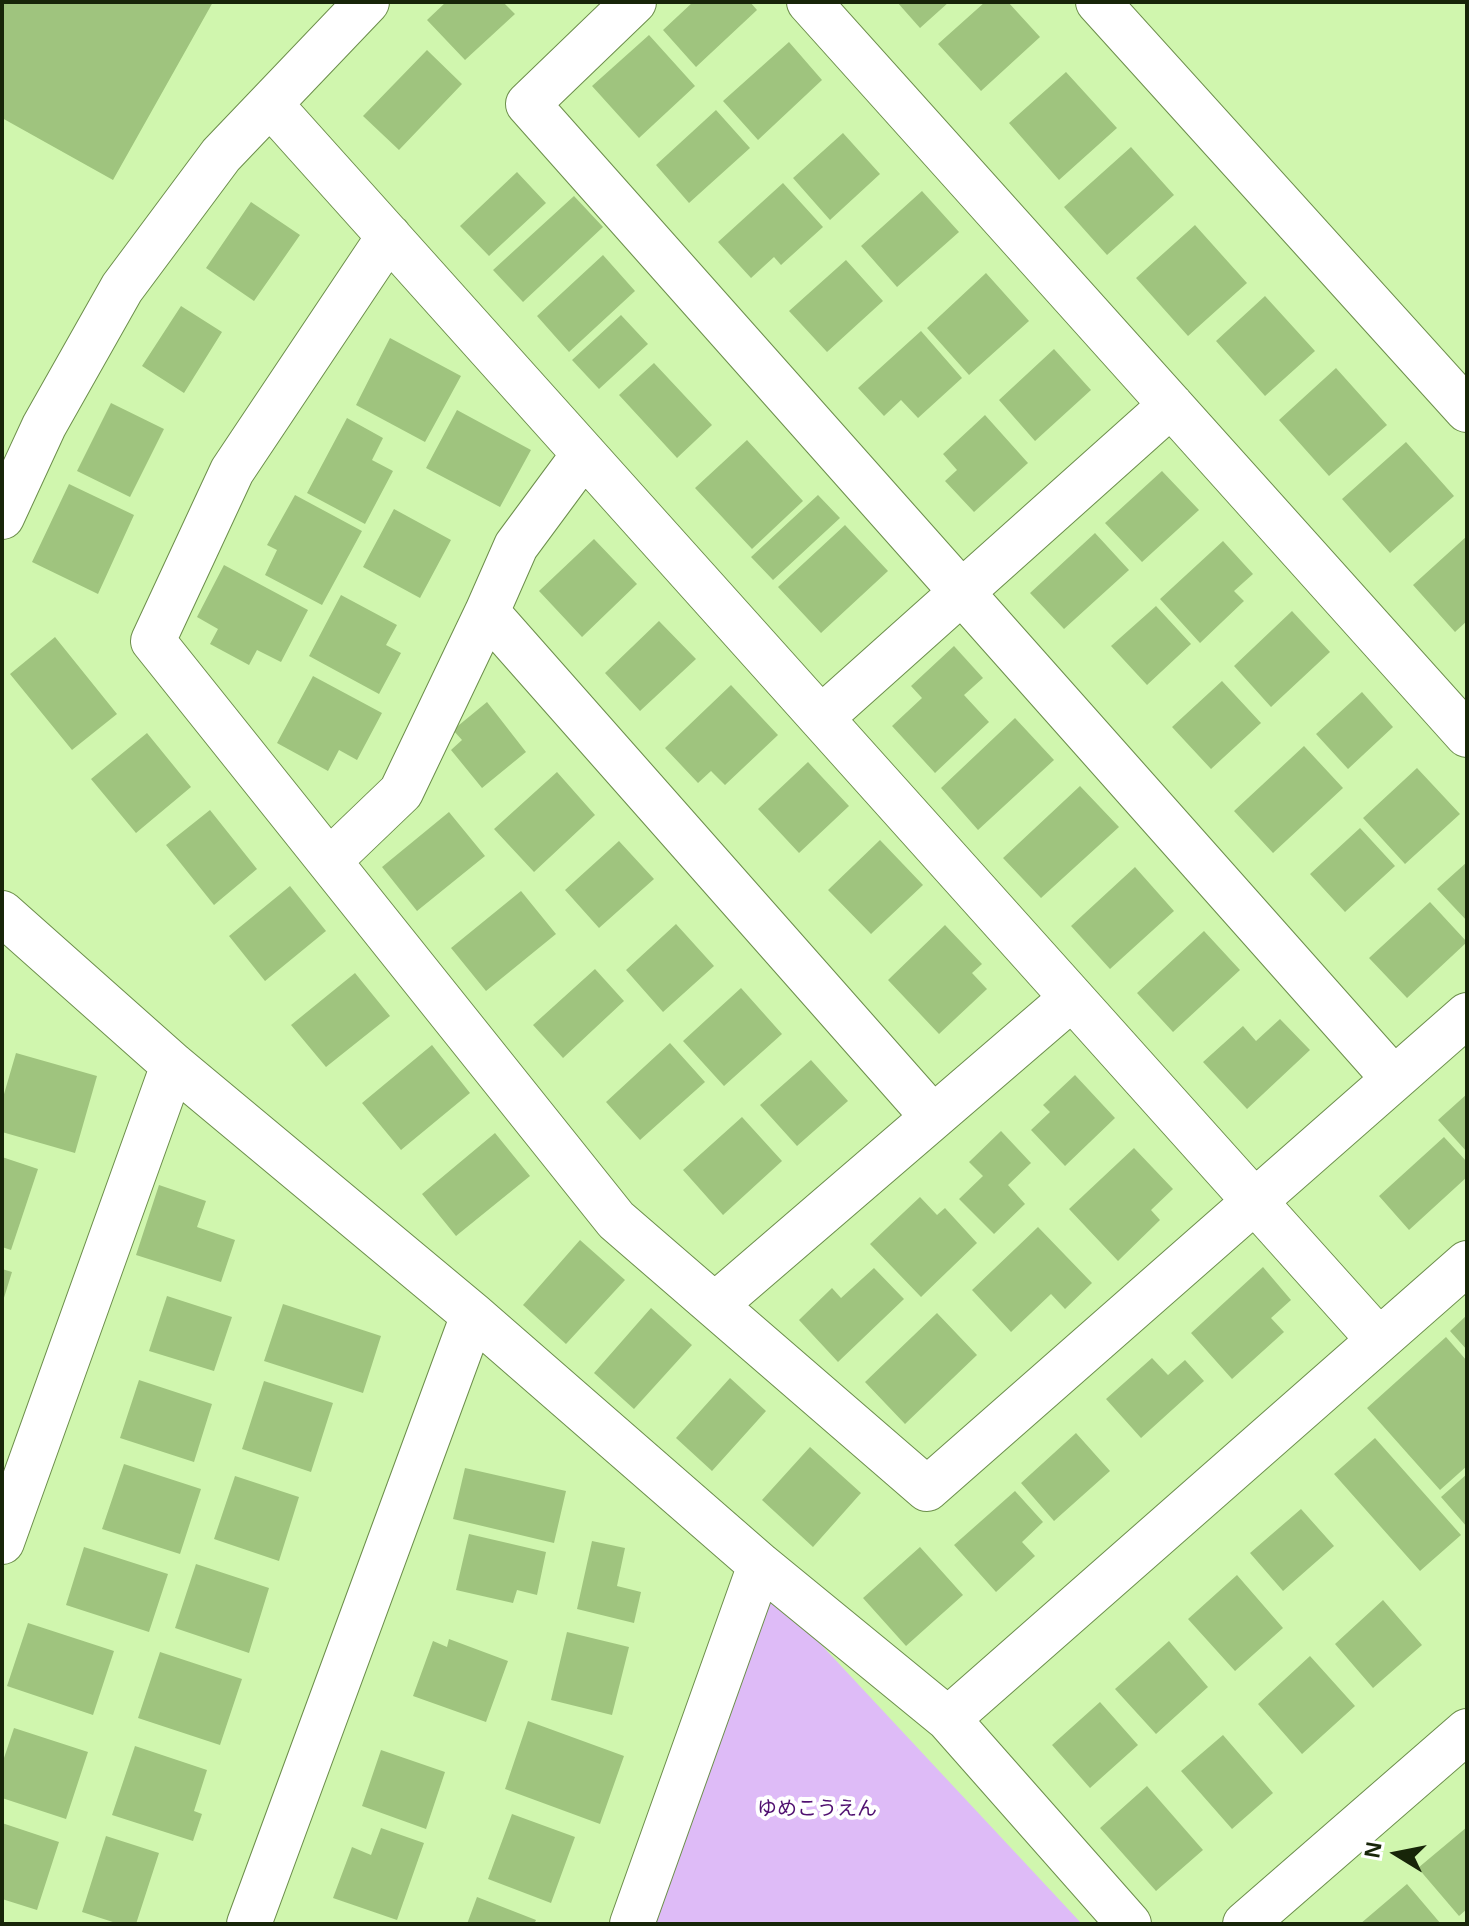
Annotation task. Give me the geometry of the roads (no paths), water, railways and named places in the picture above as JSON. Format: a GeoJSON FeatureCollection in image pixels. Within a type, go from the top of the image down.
{"type":"FeatureCollection","features":[{"type":"Feature","properties":{"kind":"street"},"geometry":{"type":"LineString","coordinates":[[2,517],[44,426],[122,288],[221,155],[367,2]]}},
{"type":"Feature","properties":{"kind":"street"},"geometry":{"type":"LineString","coordinates":[[634,2],[528,104],[1394,1079]]}},
{"type":"Feature","properties":{"kind":"street"},"geometry":{"type":"LineString","coordinates":[[809,2],[1467,735]]}},
{"type":"Feature","properties":{"kind":"street"},"geometry":{"type":"LineString","coordinates":[[1098,2],[1467,410]]}},
{"type":"Feature","properties":{"kind":"street"},"geometry":{"type":"LineString","coordinates":[[270,104],[1379,1340]]}},
{"type":"Feature","properties":{"kind":"street"},"geometry":{"type":"LineString","coordinates":[[389,236],[232,471],[153,641],[616,1220],[927,1489],[1467,1015]]}},
{"type":"Feature","properties":{"kind":"street"},"geometry":{"type":"LineString","coordinates":[[821,718],[1171,405]]}},
{"type":"Feature","properties":{"kind":"street"},"geometry":{"type":"LineString","coordinates":[[329,861],[401,792],[516,546],[584,454]]}},
{"type":"Feature","properties":{"kind":"street"},"geometry":{"type":"LineString","coordinates":[[487,612],[933,1117]]}},
{"type":"Feature","properties":{"kind":"street"},"geometry":{"type":"LineString","coordinates":[[2,913],[173,1065],[473,1315],[760,1565],[948,1719],[1129,1924]]}},
{"type":"Feature","properties":{"kind":"street"},"geometry":{"type":"LineString","coordinates":[[715,1305],[1072,998]]}},
{"type":"Feature","properties":{"kind":"street"},"geometry":{"type":"LineString","coordinates":[[2,1542],[173,1065]]}},
{"type":"Feature","properties":{"kind":"street"},"geometry":{"type":"LineString","coordinates":[[948,1719],[1467,1263]]}},
{"type":"Feature","properties":{"kind":"street"},"geometry":{"type":"LineString","coordinates":[[249,1924],[473,1315]]}},
{"type":"Feature","properties":{"kind":"street"},"geometry":{"type":"LineString","coordinates":[[632,1924],[760,1565]]}},
{"type":"Feature","properties":{"kind":"street"},"geometry":{"type":"LineString","coordinates":[[1245,1924],[1467,1731]]}},
{"type":"Feature","properties":{"kind":"park label","name":"ゆめこうえん"},"geometry":{"type":"Point","coordinates":[817,1809]}}]}
